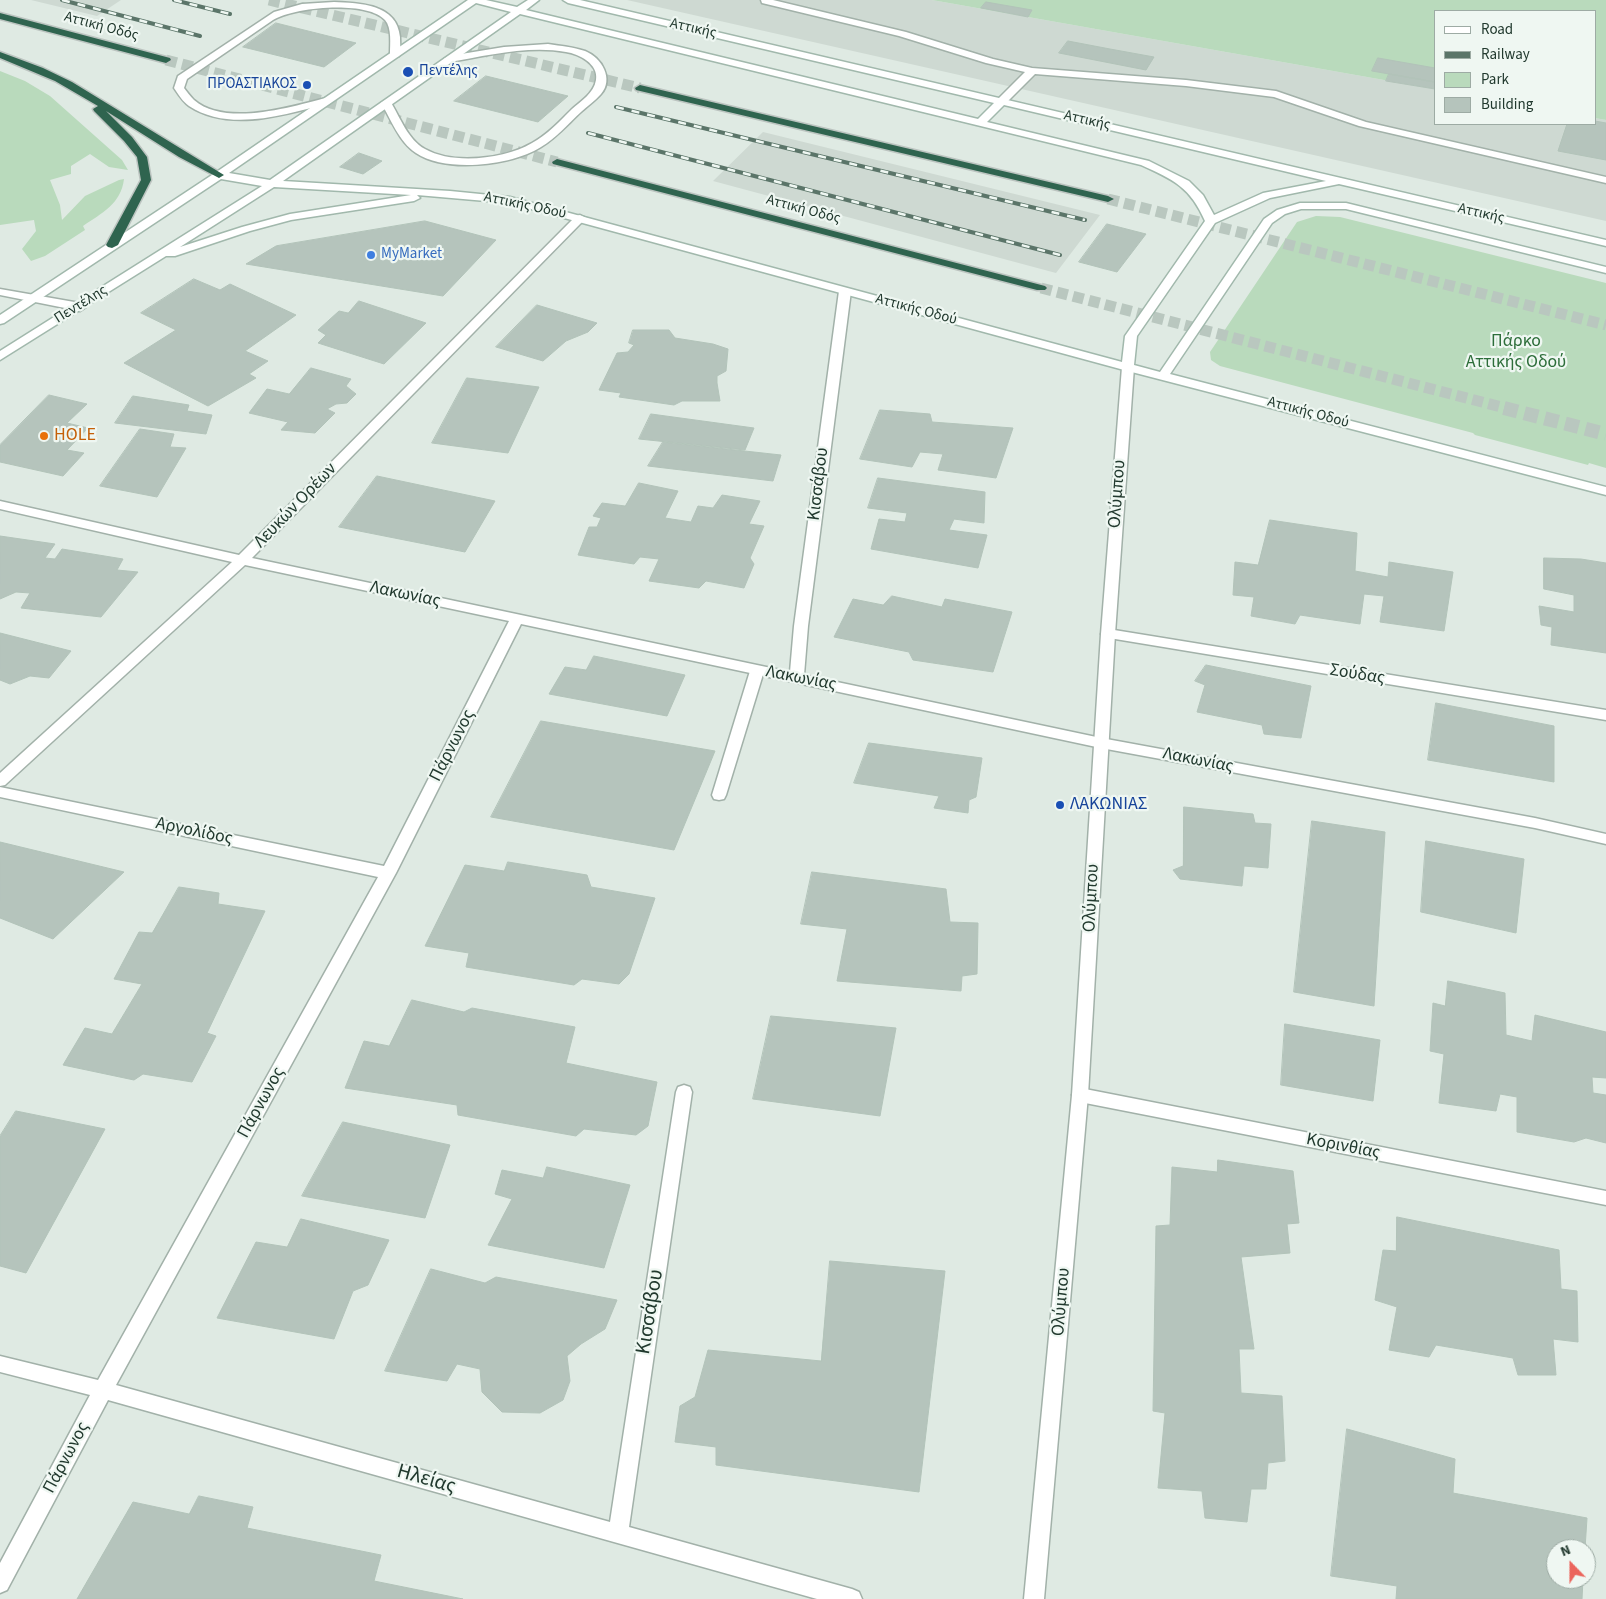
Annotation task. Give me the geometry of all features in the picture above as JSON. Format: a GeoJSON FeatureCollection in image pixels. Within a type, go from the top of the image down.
{"type":"FeatureCollection","features":[{"type":"Feature","properties":{"kind":"highway","name":"Αττική Οδός"},"geometry":{"type":"LineString","coordinates":[[0,16],[166,60]]}},
{"type":"Feature","properties":{"kind":"highway"},"geometry":{"type":"LineString","coordinates":[[0,55],[41,70],[77,89],[190,160],[219,175]]}},
{"type":"Feature","properties":{"kind":"highway"},"geometry":{"type":"LineString","coordinates":[[640,88],[1108,199]]}},
{"type":"Feature","properties":{"kind":"highway"},"geometry":{"type":"LineString","coordinates":[[77,89],[128,139],[142,157],[146,180],[112,245]]}},
{"type":"Feature","properties":{"kind":"highway","name":"Αττική Οδός"},"geometry":{"type":"LineString","coordinates":[[557,162],[1041,288]]}},
{"type":"Feature","properties":{"kind":"main road","name":"Αττικής"},"geometry":{"type":"LineString","coordinates":[[474,0],[1145,163],[1171,174],[1195,190],[1203,201],[1211,221]]}},
{"type":"Feature","properties":{"kind":"main road","name":"Πεντέλης"},"geometry":{"type":"LineString","coordinates":[[0,320],[219,175],[474,0]]}},
{"type":"Feature","properties":{"kind":"main road","name":"Πεντέλης"},"geometry":{"type":"LineString","coordinates":[[0,356],[272,184],[534,0]]}},
{"type":"Feature","properties":{"kind":"main road","name":"Αττικής"},"geometry":{"type":"LineString","coordinates":[[568,0],[1606,243]]}},
{"type":"Feature","properties":{"kind":"main road"},"geometry":{"type":"LineString","coordinates":[[765,1],[902,34],[990,62],[1032,71],[1186,83],[1276,94],[1362,124],[1606,180]]}},
{"type":"Feature","properties":{"kind":"main road"},"geometry":{"type":"LineString","coordinates":[[326,101],[270,115],[236,116],[195,106],[185,99],[179,88],[182,78],[278,14],[304,7],[334,3],[355,3],[379,10],[392,24],[395,54]]}},
{"type":"Feature","properties":{"kind":"main road"},"geometry":{"type":"LineString","coordinates":[[386,104],[409,141],[422,152],[445,159],[467,161],[492,159],[518,153],[536,145],[597,92],[602,81],[602,72],[592,59],[571,51],[548,47],[523,47],[449,60]]}},
{"type":"Feature","properties":{"kind":"main road"},"geometry":{"type":"LineString","coordinates":[[981,122],[1032,71]]}},
{"type":"Feature","properties":{"kind":"main road","name":"Αττικής Οδού"},"geometry":{"type":"LineString","coordinates":[[219,175],[272,184],[450,194],[510,200],[1128,367],[1606,491]]}},
{"type":"Feature","properties":{"kind":"main road"},"geometry":{"type":"LineString","coordinates":[[1211,221],[1267,196],[1305,187],[1343,182]]}},
{"type":"Feature","properties":{"kind":"main road"},"geometry":{"type":"LineString","coordinates":[[149,261],[246,229],[290,217],[450,194]]}},
{"type":"Feature","properties":{"kind":"main road"},"geometry":{"type":"LineString","coordinates":[[1162,376],[1268,221],[1280,212],[1300,206],[1346,206],[1606,270]]}},
{"type":"Feature","properties":{"kind":"main road","name":"Λευκών Ορέων"},"geometry":{"type":"LineString","coordinates":[[0,781],[242,560],[580,218]]}},
{"type":"Feature","properties":{"kind":"main road","name":"Ολύμπου"},"geometry":{"type":"LineString","coordinates":[[1034,1599],[1080,1095],[1108,634],[1130,336],[1211,221]]}},
{"type":"Feature","properties":{"kind":"main road","name":"Κισσάβου"},"geometry":{"type":"LineString","coordinates":[[797,678],[801,626],[845,291]]}},
{"type":"Feature","properties":{"kind":"main road"},"geometry":{"type":"LineString","coordinates":[[0,292],[80,306]]}},
{"type":"Feature","properties":{"kind":"main road","name":"Λακωνίας"},"geometry":{"type":"LineString","coordinates":[[0,504],[242,560],[1101,743],[1525,822],[1606,839]]}},
{"type":"Feature","properties":{"kind":"main road","name":"Πάρνωνος"},"geometry":{"type":"LineString","coordinates":[[0,1583],[103,1390],[388,873],[517,619]]}},
{"type":"Feature","properties":{"kind":"main road","name":"Σούδας"},"geometry":{"type":"LineString","coordinates":[[1108,634],[1606,716]]}},
{"type":"Feature","properties":{"kind":"main road"},"geometry":{"type":"LineString","coordinates":[[719,795],[757,670]]}},
{"type":"Feature","properties":{"kind":"main road","name":"Αργολίδος"},"geometry":{"type":"LineString","coordinates":[[0,792],[388,873]]}},
{"type":"Feature","properties":{"kind":"main road","name":"Κισσάβου"},"geometry":{"type":"LineString","coordinates":[[618,1533],[684,1092]]}},
{"type":"Feature","properties":{"kind":"main road","name":"Κορινθίας"},"geometry":{"type":"LineString","coordinates":[[1080,1095],[1606,1198]]}},
{"type":"Feature","properties":{"kind":"main road","name":"Ηλείας"},"geometry":{"type":"LineString","coordinates":[[0,1364],[103,1390],[852,1599]]}},
{"type":"Feature","properties":{"kind":"shaded area"},"geometry":{"type":"Polygon","coordinates":[[[31,0],[121,0],[97,16],[31,0]]]}},
{"type":"Feature","properties":{"kind":"shaded area"},"geometry":{"type":"Polygon","coordinates":[[[627,0],[932,0],[1434,89],[1434,125],[1596,125],[1596,118],[1606,120],[1606,221],[627,0]]]}},
{"type":"Feature","properties":{"kind":"shaded area"},"geometry":{"type":"Polygon","coordinates":[[[763,132],[1100,215],[1056,273],[713,181],[763,132]]]}},
{"type":"Feature","properties":{"kind":"green space"},"geometry":{"type":"Polygon","coordinates":[[[932,0],[1606,0],[1606,120],[1596,118],[1596,10],[1434,10],[1434,89],[932,0]]]}},
{"type":"Feature","properties":{"kind":"green space"},"geometry":{"type":"Polygon","coordinates":[[[0,71],[25,81],[50,96],[122,160],[128,170],[109,167],[90,154],[71,166],[71,174],[50,180],[60,205],[62,220],[85,196],[124,179],[122,188],[115,201],[104,212],[83,226],[85,230],[45,256],[31,261],[22,249],[36,231],[34,220],[0,225],[0,71]]]}},
{"type":"Feature","properties":{"kind":"green space","name":"Πάρκο Αττικής Οδού"},"geometry":{"type":"Polygon","coordinates":[[[1316,216],[1340,217],[1606,283],[1606,468],[1589,463],[1588,465],[1220,366],[1211,360],[1210,352],[1297,222],[1316,216]]]}},
{"type":"Feature","properties":{"kind":"building"},"geometry":{"type":"Polygon","coordinates":[[[986,2],[1032,10],[1028,17],[981,8],[986,2]]]}},
{"type":"Feature","properties":{"kind":"building"},"geometry":{"type":"Polygon","coordinates":[[[276,23],[356,43],[324,67],[243,47],[276,23]]]}},
{"type":"Feature","properties":{"kind":"building"},"geometry":{"type":"Polygon","coordinates":[[[1068,41],[1154,57],[1146,70],[1059,53],[1068,41]]]}},
{"type":"Feature","properties":{"kind":"building"},"geometry":{"type":"Polygon","coordinates":[[[1378,58],[1434,68],[1434,82],[1372,71],[1378,58]]]}},
{"type":"Feature","properties":{"kind":"building"},"geometry":{"type":"Polygon","coordinates":[[[1389,74],[1434,82],[1434,89],[1386,81],[1389,74]]]}},
{"type":"Feature","properties":{"kind":"building"},"geometry":{"type":"Polygon","coordinates":[[[486,76],[568,96],[538,122],[454,101],[486,76]]]}},
{"type":"Feature","properties":{"kind":"building"},"geometry":{"type":"Polygon","coordinates":[[[1596,121],[1606,123],[1606,160],[1558,151],[1567,125],[1596,125],[1596,121]]]}},
{"type":"Feature","properties":{"kind":"building"},"geometry":{"type":"Polygon","coordinates":[[[359,153],[382,161],[363,174],[340,167],[359,153]]]}},
{"type":"Feature","properties":{"kind":"building","name":"MyMarket"},"geometry":{"type":"Polygon","coordinates":[[[425,221],[496,240],[443,296],[246,264],[276,246],[425,221]]]}},
{"type":"Feature","properties":{"kind":"building"},"geometry":{"type":"Polygon","coordinates":[[[1107,224],[1146,234],[1117,272],[1079,262],[1107,224]]]}},
{"type":"Feature","properties":{"kind":"building"},"geometry":{"type":"Polygon","coordinates":[[[194,279],[220,290],[230,284],[296,315],[245,351],[268,361],[249,374],[256,378],[208,406],[124,363],[176,330],[141,313],[194,279]]]}},
{"type":"Feature","properties":{"kind":"building"},"geometry":{"type":"Polygon","coordinates":[[[359,301],[426,323],[384,364],[318,343],[326,335],[318,330],[339,311],[348,313],[359,301]]]}},
{"type":"Feature","properties":{"kind":"building"},"geometry":{"type":"Polygon","coordinates":[[[537,305],[597,323],[588,332],[566,341],[543,361],[496,347],[537,305]]]}},
{"type":"Feature","properties":{"kind":"building"},"geometry":{"type":"Polygon","coordinates":[[[633,330],[669,330],[675,338],[713,344],[728,349],[726,371],[717,376],[720,401],[682,401],[674,405],[619,397],[621,393],[599,390],[617,353],[628,352],[634,345],[629,343],[633,330]]]}},
{"type":"Feature","properties":{"kind":"building"},"geometry":{"type":"Polygon","coordinates":[[[311,368],[351,379],[346,386],[356,394],[347,403],[336,404],[327,409],[335,413],[315,433],[281,430],[288,422],[249,413],[267,389],[289,394],[311,368]]]}},
{"type":"Feature","properties":{"kind":"building"},"geometry":{"type":"Polygon","coordinates":[[[467,378],[539,387],[508,453],[432,443],[467,378]]]}},
{"type":"Feature","properties":{"kind":"building","name":"HOLE"},"geometry":{"type":"Polygon","coordinates":[[[49,395],[87,404],[67,423],[88,428],[67,450],[84,453],[63,476],[0,462],[0,445],[49,395]]]}},
{"type":"Feature","properties":{"kind":"building"},"geometry":{"type":"Polygon","coordinates":[[[133,396],[189,405],[187,411],[212,415],[206,434],[115,423],[133,396]]]}},
{"type":"Feature","properties":{"kind":"building"},"geometry":{"type":"Polygon","coordinates":[[[880,410],[930,414],[932,422],[1013,428],[996,478],[938,470],[943,454],[920,452],[912,467],[860,459],[880,410]]]}},
{"type":"Feature","properties":{"kind":"building"},"geometry":{"type":"Polygon","coordinates":[[[651,414],[754,428],[745,450],[639,439],[651,414]]]}},
{"type":"Feature","properties":{"kind":"building"},"geometry":{"type":"Polygon","coordinates":[[[140,429],[174,434],[170,447],[186,448],[157,497],[100,486],[140,429]]]}},
{"type":"Feature","properties":{"kind":"building"},"geometry":{"type":"Polygon","coordinates":[[[663,442],[781,455],[773,481],[648,466],[663,442]]]}},
{"type":"Feature","properties":{"kind":"building"},"geometry":{"type":"Polygon","coordinates":[[[377,476],[495,501],[465,552],[339,527],[377,476]]]}},
{"type":"Feature","properties":{"kind":"building"},"geometry":{"type":"Polygon","coordinates":[[[878,478],[985,492],[984,523],[954,519],[949,530],[987,535],[978,568],[871,549],[879,519],[905,522],[907,513],[868,508],[878,478]]]}},
{"type":"Feature","properties":{"kind":"building"},"geometry":{"type":"Polygon","coordinates":[[[639,483],[678,491],[665,518],[691,522],[698,506],[713,508],[722,495],[760,501],[749,524],[764,526],[750,558],[754,564],[744,588],[706,581],[699,588],[649,581],[659,559],[640,557],[634,564],[578,555],[589,527],[597,527],[601,518],[593,516],[602,503],[625,506],[639,483]]]}},
{"type":"Feature","properties":{"kind":"building"},"geometry":{"type":"Polygon","coordinates":[[[1270,520],[1357,533],[1355,571],[1388,577],[1389,562],[1453,572],[1444,631],[1380,622],[1384,596],[1364,594],[1360,624],[1300,615],[1295,624],[1251,616],[1254,597],[1233,595],[1235,562],[1258,565],[1270,520]]]}},
{"type":"Feature","properties":{"kind":"building"},"geometry":{"type":"Polygon","coordinates":[[[0,536],[55,544],[45,558],[55,559],[62,549],[123,559],[117,570],[138,572],[101,617],[21,608],[30,593],[16,592],[0,599],[0,536]]]}},
{"type":"Feature","properties":{"kind":"building"},"geometry":{"type":"Polygon","coordinates":[[[1544,558],[1581,559],[1606,563],[1606,653],[1551,645],[1552,627],[1541,625],[1539,606],[1574,612],[1574,595],[1544,589],[1544,558]]]}},
{"type":"Feature","properties":{"kind":"building"},"geometry":{"type":"Polygon","coordinates":[[[892,596],[942,607],[945,599],[1012,612],[993,672],[913,660],[909,652],[834,637],[853,599],[883,605],[892,596]]]}},
{"type":"Feature","properties":{"kind":"building"},"geometry":{"type":"Polygon","coordinates":[[[0,633],[71,651],[49,678],[30,676],[10,684],[0,680],[0,633]]]}},
{"type":"Feature","properties":{"kind":"building"},"geometry":{"type":"Polygon","coordinates":[[[594,656],[685,675],[667,716],[549,694],[565,667],[586,670],[594,656]]]}},
{"type":"Feature","properties":{"kind":"building"},"geometry":{"type":"Polygon","coordinates":[[[1206,665],[1311,686],[1301,738],[1264,734],[1262,725],[1197,712],[1205,685],[1195,681],[1206,665]]]}},
{"type":"Feature","properties":{"kind":"building"},"geometry":{"type":"Polygon","coordinates":[[[1436,703],[1554,726],[1554,782],[1428,760],[1436,703]]]}},
{"type":"Feature","properties":{"kind":"building"},"geometry":{"type":"Polygon","coordinates":[[[541,721],[715,751],[674,850],[491,817],[541,721]]]}},
{"type":"Feature","properties":{"kind":"building"},"geometry":{"type":"Polygon","coordinates":[[[869,743],[982,758],[976,797],[969,800],[968,813],[934,808],[939,796],[854,783],[869,743]]]}},
{"type":"Feature","properties":{"kind":"building"},"geometry":{"type":"Polygon","coordinates":[[[1184,807],[1253,814],[1255,823],[1271,824],[1268,868],[1244,866],[1242,886],[1180,879],[1173,870],[1183,866],[1184,807]]]}},
{"type":"Feature","properties":{"kind":"building"},"geometry":{"type":"Polygon","coordinates":[[[1312,821],[1385,832],[1374,1006],[1294,992],[1312,821]]]}},
{"type":"Feature","properties":{"kind":"building"},"geometry":{"type":"Polygon","coordinates":[[[1426,841],[1524,859],[1516,933],[1421,912],[1426,841]]]}},
{"type":"Feature","properties":{"kind":"building"},"geometry":{"type":"Polygon","coordinates":[[[0,842],[124,872],[53,939],[0,918],[0,842]]]}},
{"type":"Feature","properties":{"kind":"building"},"geometry":{"type":"Polygon","coordinates":[[[508,862],[587,875],[591,887],[655,898],[629,974],[619,984],[582,979],[574,985],[466,967],[469,953],[425,946],[465,865],[504,871],[508,862]]]}},
{"type":"Feature","properties":{"kind":"building"},"geometry":{"type":"Polygon","coordinates":[[[812,872],[946,889],[950,922],[978,923],[977,974],[962,976],[961,991],[837,981],[847,929],[801,924],[812,872]]]}},
{"type":"Feature","properties":{"kind":"building"},"geometry":{"type":"Polygon","coordinates":[[[179,887],[219,893],[218,904],[265,911],[207,1033],[216,1036],[192,1082],[143,1074],[134,1080],[63,1065],[85,1028],[112,1034],[142,984],[114,979],[139,932],[152,933],[179,887]]]}},
{"type":"Feature","properties":{"kind":"building"},"geometry":{"type":"Polygon","coordinates":[[[1448,981],[1505,993],[1506,1035],[1532,1041],[1535,1015],[1606,1032],[1606,1078],[1592,1077],[1593,1093],[1606,1095],[1606,1143],[1586,1138],[1574,1142],[1517,1132],[1517,1097],[1500,1094],[1496,1111],[1439,1103],[1444,1054],[1430,1051],[1433,1003],[1445,1006],[1448,981]]]}},
{"type":"Feature","properties":{"kind":"building"},"geometry":{"type":"Polygon","coordinates":[[[412,1000],[464,1012],[472,1008],[575,1027],[566,1063],[657,1082],[648,1126],[636,1135],[584,1129],[576,1136],[458,1115],[457,1105],[345,1088],[364,1041],[389,1046],[412,1000]]]}},
{"type":"Feature","properties":{"kind":"building"},"geometry":{"type":"Polygon","coordinates":[[[771,1016],[896,1028],[880,1116],[753,1099],[771,1016]]]}},
{"type":"Feature","properties":{"kind":"building"},"geometry":{"type":"Polygon","coordinates":[[[1285,1024],[1380,1040],[1373,1101],[1281,1085],[1285,1024]]]}},
{"type":"Feature","properties":{"kind":"building"},"geometry":{"type":"Polygon","coordinates":[[[16,1111],[105,1129],[26,1273],[0,1266],[0,1136],[16,1111]]]}},
{"type":"Feature","properties":{"kind":"building"},"geometry":{"type":"Polygon","coordinates":[[[343,1122],[450,1145],[425,1218],[302,1196],[343,1122]]]}},
{"type":"Feature","properties":{"kind":"building"},"geometry":{"type":"Polygon","coordinates":[[[1218,1160],[1293,1171],[1299,1223],[1287,1224],[1290,1253],[1241,1257],[1254,1349],[1239,1349],[1241,1393],[1282,1396],[1285,1461],[1268,1463],[1266,1489],[1251,1489],[1247,1522],[1205,1518],[1202,1491],[1158,1488],[1165,1413],[1153,1411],[1156,1226],[1170,1225],[1172,1167],[1217,1172],[1218,1160]]]}},
{"type":"Feature","properties":{"kind":"building"},"geometry":{"type":"Polygon","coordinates":[[[547,1167],[630,1185],[604,1268],[488,1245],[512,1199],[495,1194],[502,1170],[543,1178],[547,1167]]]}},
{"type":"Feature","properties":{"kind":"building"},"geometry":{"type":"Polygon","coordinates":[[[1397,1217],[1559,1250],[1561,1289],[1577,1291],[1578,1342],[1553,1339],[1556,1375],[1518,1375],[1513,1358],[1436,1345],[1429,1357],[1389,1350],[1397,1307],[1375,1300],[1383,1250],[1396,1251],[1397,1217]]]}},
{"type":"Feature","properties":{"kind":"building"},"geometry":{"type":"Polygon","coordinates":[[[301,1219],[389,1240],[368,1285],[353,1291],[334,1339],[217,1318],[256,1242],[287,1247],[301,1219]]]}},
{"type":"Feature","properties":{"kind":"building"},"geometry":{"type":"Polygon","coordinates":[[[830,1261],[945,1271],[919,1492],[716,1465],[716,1447],[675,1442],[680,1406],[695,1397],[708,1350],[821,1361],[830,1261]]]}},
{"type":"Feature","properties":{"kind":"building"},"geometry":{"type":"Polygon","coordinates":[[[431,1269],[485,1283],[496,1277],[617,1300],[605,1329],[581,1344],[567,1356],[570,1381],[563,1400],[540,1413],[502,1412],[482,1392],[480,1369],[457,1364],[447,1381],[385,1371],[431,1269]]]}},
{"type":"Feature","properties":{"kind":"building"},"geometry":{"type":"Polygon","coordinates":[[[1347,1429],[1455,1459],[1453,1493],[1587,1518],[1586,1539],[1546,1539],[1546,1589],[1582,1589],[1582,1599],[1396,1599],[1397,1586],[1331,1576],[1347,1429]]]}},
{"type":"Feature","properties":{"kind":"building"},"geometry":{"type":"Polygon","coordinates":[[[199,1496],[253,1507],[247,1528],[381,1555],[374,1581],[463,1599],[77,1599],[133,1502],[189,1514],[199,1496]]]}},
{"type":"Feature","properties":{"kind":"tunnel"},"geometry":{"type":"LineString","coordinates":[[269,0],[640,88]]}},
{"type":"Feature","properties":{"kind":"tunnel"},"geometry":{"type":"LineString","coordinates":[[166,60],[557,162]]}},
{"type":"Feature","properties":{"kind":"tunnel"},"geometry":{"type":"LineString","coordinates":[[1108,199],[1606,325]]}},
{"type":"Feature","properties":{"kind":"tunnel"},"geometry":{"type":"LineString","coordinates":[[1041,288],[1509,409]]}},
{"type":"Feature","properties":{"kind":"tunnel"},"geometry":{"type":"LineString","coordinates":[[1504,408],[1606,434]]}},
{"type":"Feature","properties":{"kind":"railway"},"geometry":{"type":"LineString","coordinates":[[62,0],[200,36]]}},
{"type":"Feature","properties":{"kind":"railway"},"geometry":{"type":"LineString","coordinates":[[174,0],[230,14]]}},
{"type":"Feature","properties":{"kind":"railway"},"geometry":{"type":"LineString","coordinates":[[616,107],[1085,220]]}},
{"type":"Feature","properties":{"kind":"railway"},"geometry":{"type":"LineString","coordinates":[[588,133],[1060,255]]}},
{"type":"Feature","properties":{"kind":"place","name":"Πεντέλης"},"geometry":{"type":"Point","coordinates":[408,72]}},
{"type":"Feature","properties":{"kind":"place","name":"ΠΡΟΑΣΤΙΑΚΟΣ"},"geometry":{"type":"Point","coordinates":[307,85]}},
{"type":"Feature","properties":{"kind":"place","name":"MyMarket"},"geometry":{"type":"Point","coordinates":[371,255]}},
{"type":"Feature","properties":{"kind":"place","name":"HOLE"},"geometry":{"type":"Point","coordinates":[44,436]}},
{"type":"Feature","properties":{"kind":"place","name":"ΛΑΚΩΝΙΑΣ"},"geometry":{"type":"Point","coordinates":[1060,805]}}]}
